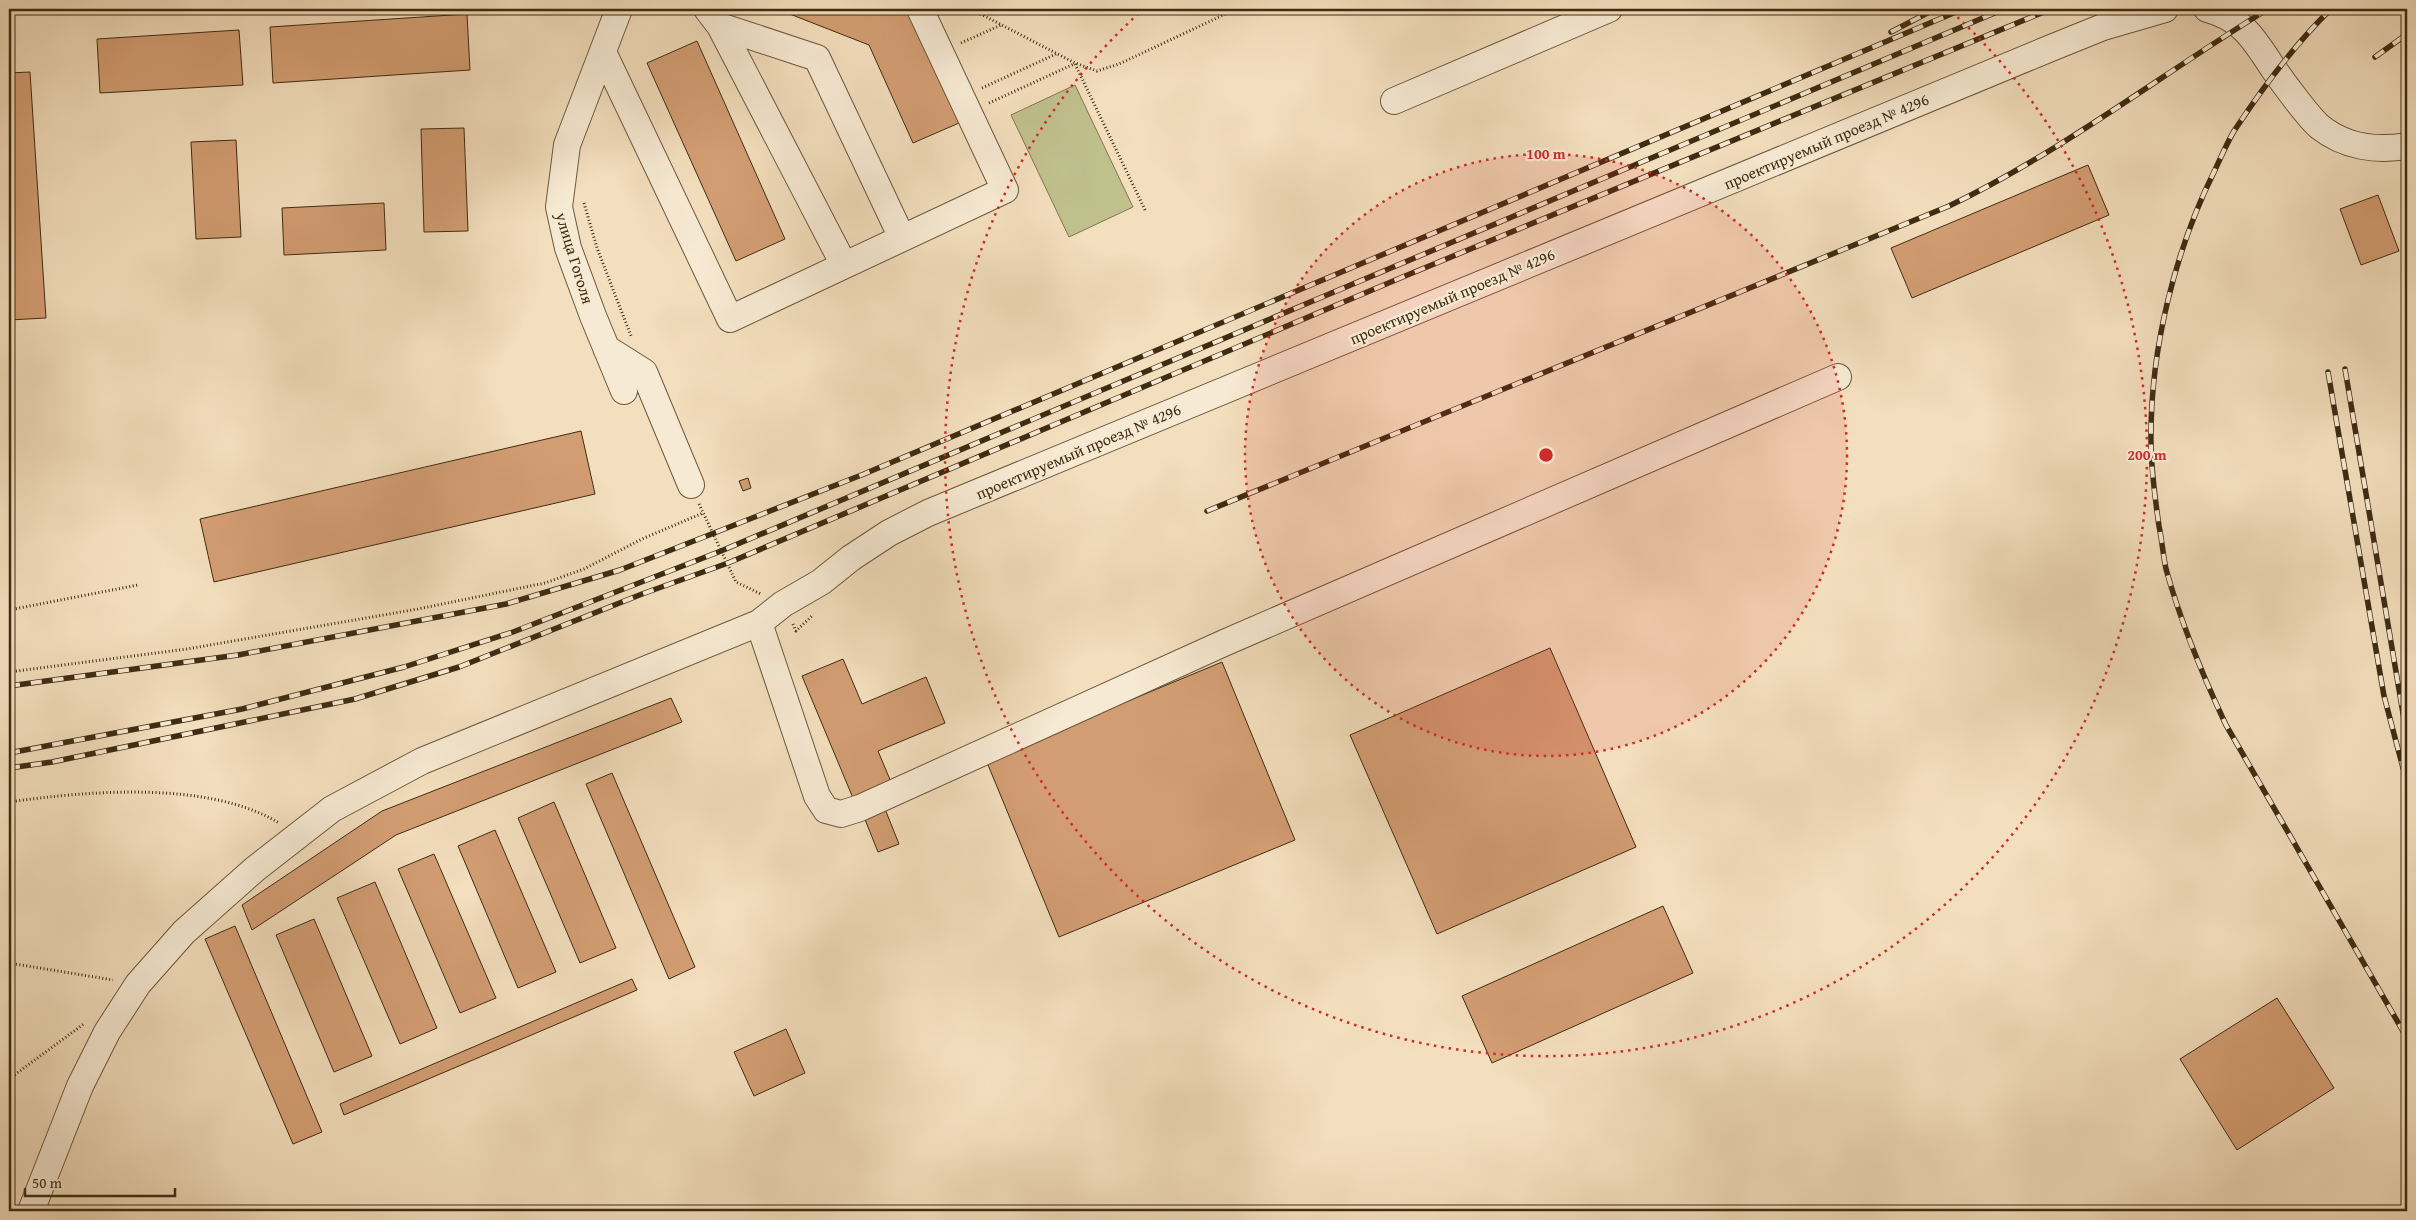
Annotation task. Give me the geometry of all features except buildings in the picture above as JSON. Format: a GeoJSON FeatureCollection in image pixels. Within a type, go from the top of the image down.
{"type":"FeatureCollection","features":[{"type":"Feature","properties":{"kind":"street","name":"улица Гоголя"},"geometry":{"type":"LineString","coordinates":[[619,9],[567,145],[558,208],[568,248],[624,391]]}},
{"type":"Feature","properties":{"kind":"street"},"geometry":{"type":"LineString","coordinates":[[603,52],[730,319],[1005,190],[974,101],[920,9]]}},
{"type":"Feature","properties":{"kind":"street"},"geometry":{"type":"LineString","coordinates":[[1394,101],[1609,9]]}},
{"type":"Feature","properties":{"kind":"street","name":"проектируемый проезд № 4296"},"geometry":{"type":"LineString","coordinates":[[31,1211],[80,1086],[107,1032],[138,984],[184,932],[255,869],[332,809],[422,761],[759,623],[783,604],[821,582],[851,558],[874,543],[928,513],[2051,48],[2103,27],[2165,9]]}},
{"type":"Feature","properties":{"kind":"street"},"geometry":{"type":"LineString","coordinates":[[2207,9],[2220,12],[2242,25],[2320,127],[2350,144],[2386,150],[2407,146]]}},
{"type":"Feature","properties":{"kind":"street"},"geometry":{"type":"LineString","coordinates":[[713,17],[844,265]]}},
{"type":"Feature","properties":{"kind":"street"},"geometry":{"type":"LineString","coordinates":[[713,17],[817,58],[902,238]]}},
{"type":"Feature","properties":{"kind":"street"},"geometry":{"type":"LineString","coordinates":[[606,348],[644,372],[691,485]]}},
{"type":"Feature","properties":{"kind":"street"},"geometry":{"type":"LineString","coordinates":[[759,623],[817,796],[826,810],[842,814],[860,808],[1224,644],[1838,377]]}},
{"type":"Feature","properties":{"kind":"path"},"geometry":{"type":"LineString","coordinates":[[971,9],[1056,54],[1098,71],[1119,64],[1236,9]]}},
{"type":"Feature","properties":{"kind":"path"},"geometry":{"type":"LineString","coordinates":[[958,45],[1002,25]]}},
{"type":"Feature","properties":{"kind":"path"},"geometry":{"type":"LineString","coordinates":[[974,101],[1056,54]]}},
{"type":"Feature","properties":{"kind":"path"},"geometry":{"type":"LineString","coordinates":[[974,101],[1075,63]]}},
{"type":"Feature","properties":{"kind":"path"},"geometry":{"type":"LineString","coordinates":[[1075,63],[1146,212]]}},
{"type":"Feature","properties":{"kind":"path"},"geometry":{"type":"LineString","coordinates":[[582,198],[596,248],[632,340]]}},
{"type":"Feature","properties":{"kind":"path"},"geometry":{"type":"LineString","coordinates":[[691,485],[736,582],[754,591]]}},
{"type":"Feature","properties":{"kind":"path"},"geometry":{"type":"LineString","coordinates":[[9,672],[186,649],[418,609],[544,583],[584,569],[642,539],[703,513]]}},
{"type":"Feature","properties":{"kind":"path"},"geometry":{"type":"LineString","coordinates":[[9,610],[138,585]]}},
{"type":"Feature","properties":{"kind":"path"},"geometry":{"type":"LineString","coordinates":[[9,802],[72,793],[150,793],[207,798],[248,807],[299,835]]}},
{"type":"Feature","properties":{"kind":"path"},"geometry":{"type":"LineString","coordinates":[[9,963],[138,984]]}},
{"type":"Feature","properties":{"kind":"path"},"geometry":{"type":"LineString","coordinates":[[9,1079],[89,1020]]}},
{"type":"Feature","properties":{"kind":"green space"},"geometry":{"type":"Polygon","coordinates":[[[1075,85],[1133,207],[1069,237],[1011,115],[1075,85]]]}},
{"type":"Feature","properties":{"kind":"railway"},"geometry":{"type":"LineString","coordinates":[[1891,32],[1935,9]]}},
{"type":"Feature","properties":{"kind":"railway"},"geometry":{"type":"LineString","coordinates":[[9,686],[238,655],[506,604],[620,570],[864,474],[1963,9]]}},
{"type":"Feature","properties":{"kind":"railway"},"geometry":{"type":"LineString","coordinates":[[9,753],[242,709],[404,667],[513,632],[721,551],[2004,9]]}},
{"type":"Feature","properties":{"kind":"railway"},"geometry":{"type":"LineString","coordinates":[[9,768],[52,762],[355,699],[459,667],[642,594],[728,563],[1405,276],[2051,9]]}},
{"type":"Feature","properties":{"kind":"railway"},"geometry":{"type":"LineString","coordinates":[[1207,511],[1949,206],[2072,137],[2268,9]]}},
{"type":"Feature","properties":{"kind":"railway"},"geometry":{"type":"LineString","coordinates":[[2331,9],[2292,52],[2244,115],[2229,140],[2188,233],[2177,267],[2160,336],[2152,407],[2152,462],[2156,505],[2166,569],[2185,629],[2209,687],[2226,725],[2407,1038]]}},
{"type":"Feature","properties":{"kind":"railway"},"geometry":{"type":"LineString","coordinates":[[2375,57],[2407,34]]}},
{"type":"Feature","properties":{"kind":"railway"},"geometry":{"type":"LineString","coordinates":[[2345,369],[2407,737]]}},
{"type":"Feature","properties":{"kind":"railway"},"geometry":{"type":"LineString","coordinates":[[2328,372],[2384,696],[2407,783]]}}]}
